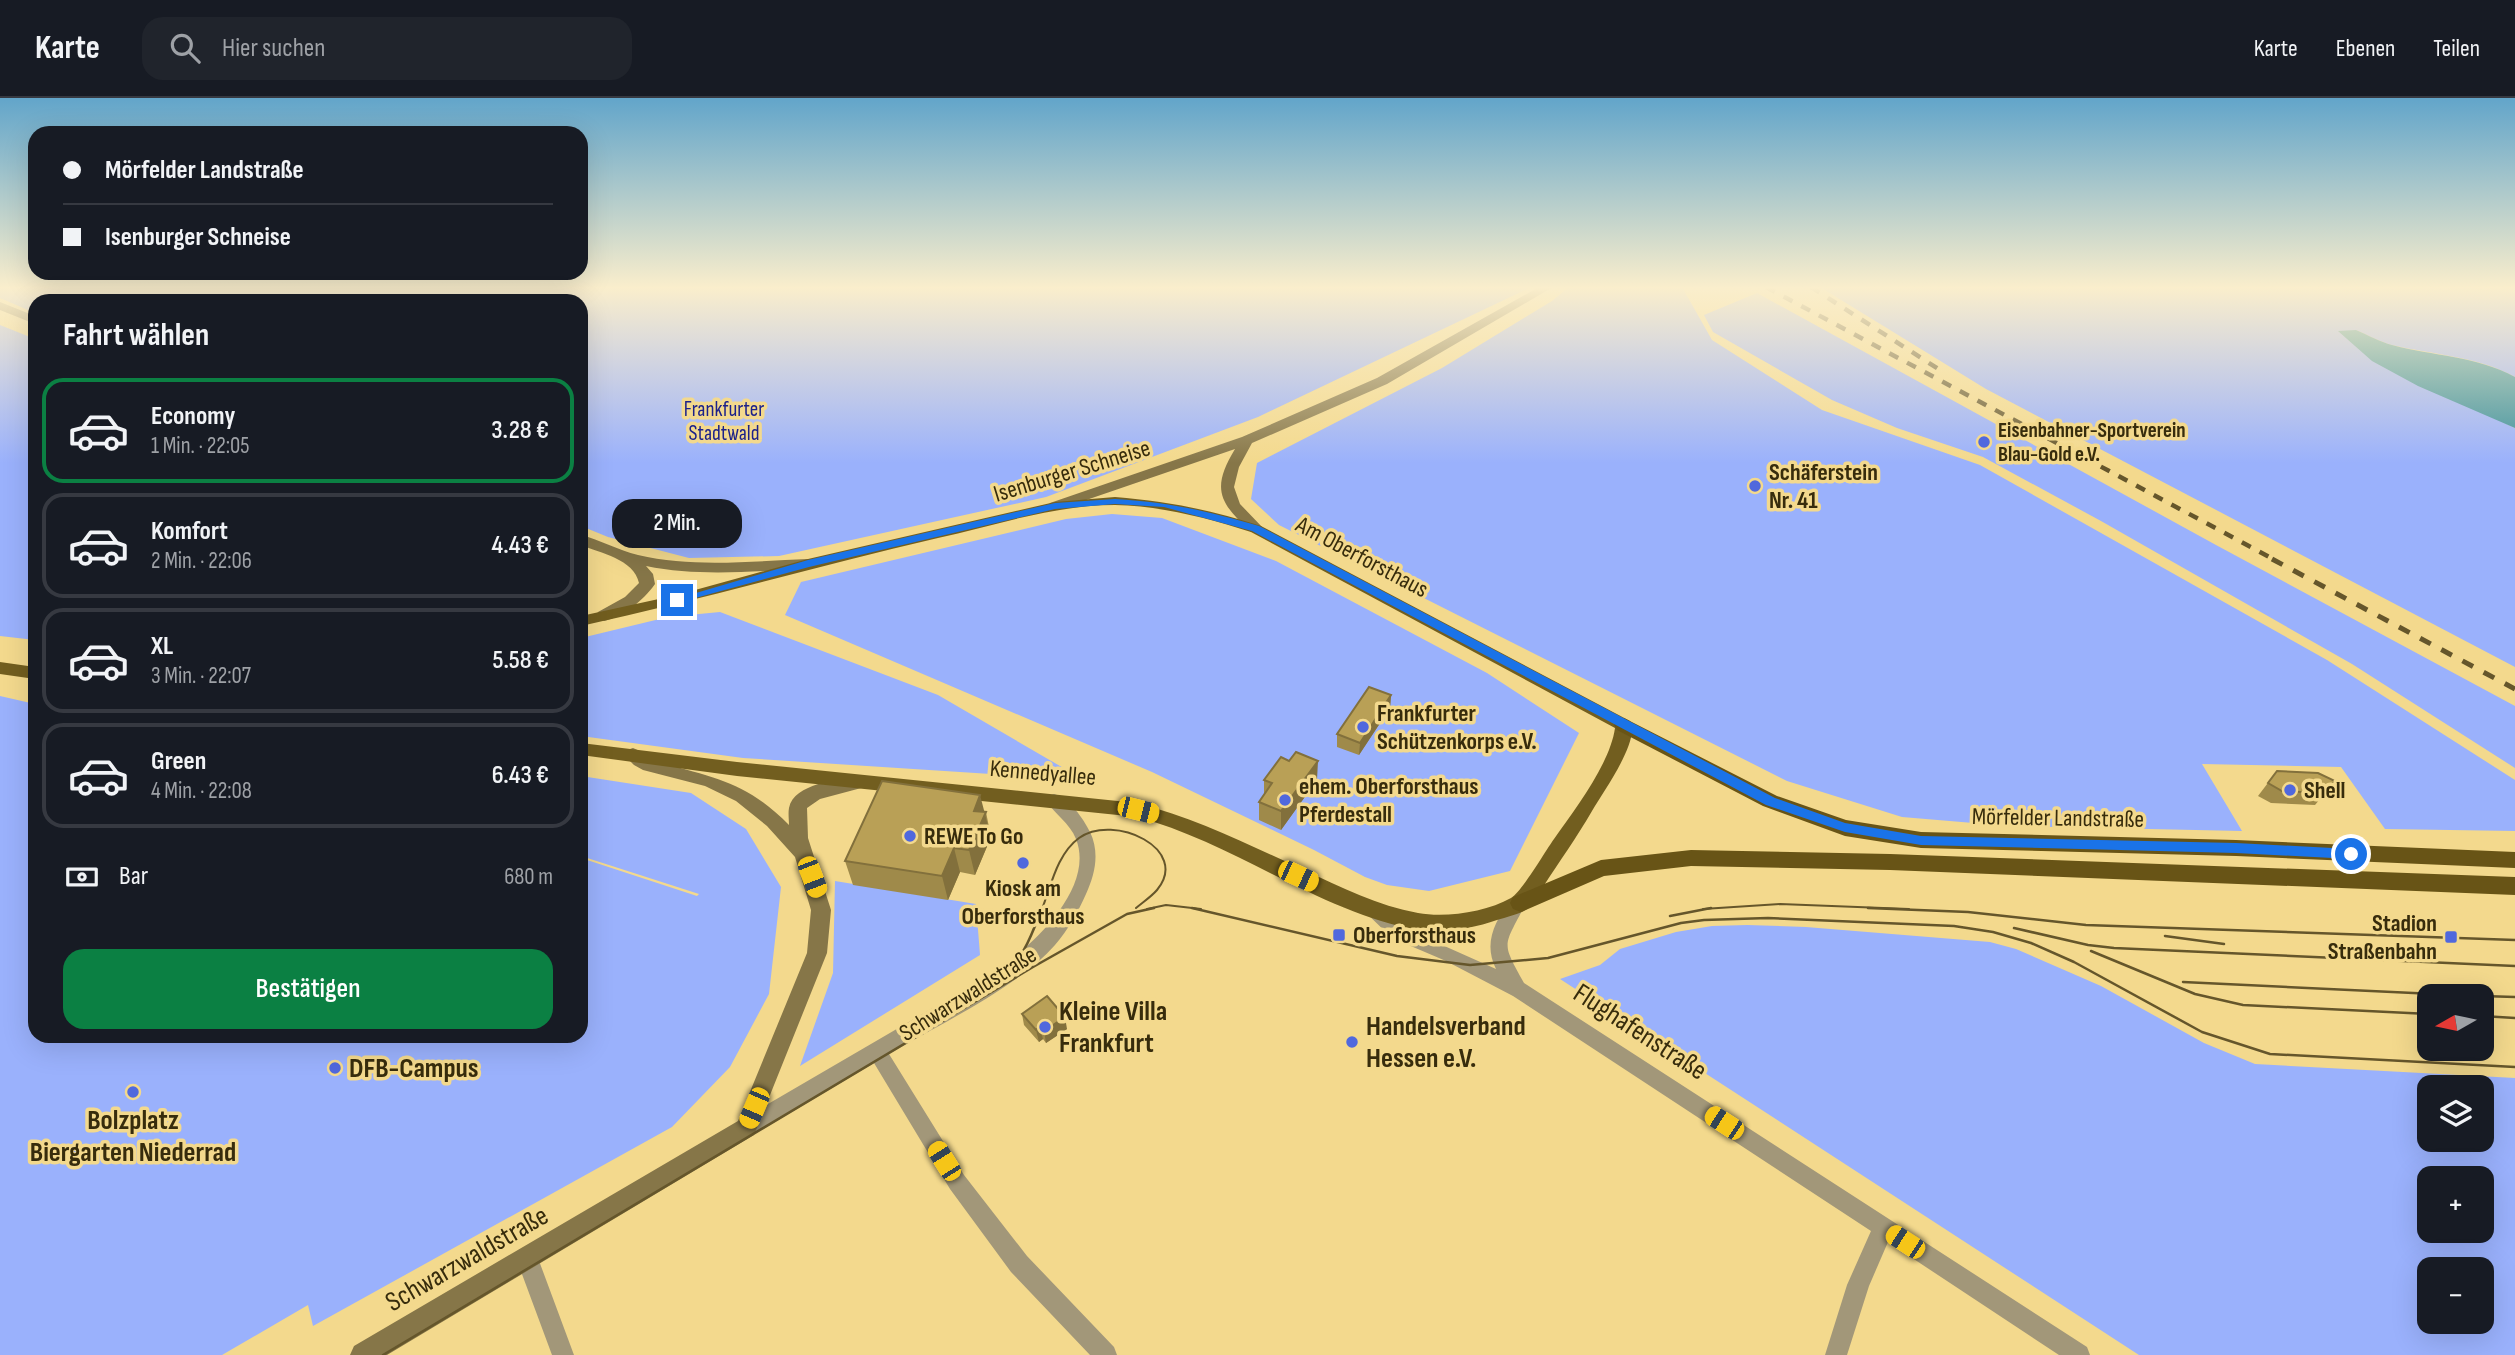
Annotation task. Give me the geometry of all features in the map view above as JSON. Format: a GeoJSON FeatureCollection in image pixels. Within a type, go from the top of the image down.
{"type":"FeatureCollection","features":[{"type":"Feature","properties":{"kind":"highway","name":"Mörfelder Landstraße"},"geometry":{"type":"LineString","coordinates":[[1624,724],[1770,801],[1845,828],[1921,840],[2236,848],[2515,860]]}},
{"type":"Feature","properties":{"kind":"highway","name":"Mörfelder Landstraße"},"geometry":{"type":"LineString","coordinates":[[1518,904],[1601,868],[1691,858],[1889,862],[2515,886]]}},
{"type":"Feature","properties":{"kind":"main road","name":"Isenburger Schneise"},"geometry":{"type":"LineString","coordinates":[[588,619],[1055,506],[1247,440],[1382,382],[1444,346]]}},
{"type":"Feature","properties":{"kind":"main road"},"geometry":{"type":"LineString","coordinates":[[1247,440],[1227,476],[1226,493],[1234,509],[1256,528]]}},
{"type":"Feature","properties":{"kind":"main road","name":"Am Oberforsthaus"},"geometry":{"type":"LineString","coordinates":[[1055,506],[1115,502],[1164,505],[1209,514],[1256,528],[1624,724]]}},
{"type":"Feature","properties":{"kind":"main road"},"geometry":{"type":"LineString","coordinates":[[588,543],[625,557],[681,565],[808,564]]}},
{"type":"Feature","properties":{"kind":"main road"},"geometry":{"type":"LineString","coordinates":[[604,616],[632,601],[647,584],[645,573],[625,557]]}},
{"type":"Feature","properties":{"kind":"main road"},"geometry":{"type":"LineString","coordinates":[[0,668],[28,672]]}},
{"type":"Feature","properties":{"kind":"main road"},"geometry":{"type":"LineString","coordinates":[[1518,904],[1578,819],[1613,760],[1622,742],[1624,724]]}},
{"type":"Feature","properties":{"kind":"main road","name":"Kennedyallee"},"geometry":{"type":"LineString","coordinates":[[588,750],[713,767],[1119,807],[1168,818],[1370,908],[1407,921],[1432,923],[1475,918],[1518,904]]}},
{"type":"Feature","properties":{"kind":"main road"},"geometry":{"type":"LineString","coordinates":[[633,755],[642,764],[688,773],[745,797],[763,810],[804,856]]}},
{"type":"Feature","properties":{"kind":"main road"},"geometry":{"type":"LineString","coordinates":[[746,1128],[817,953],[821,910],[799,838],[797,811],[800,803],[818,792],[859,782]]}},
{"type":"Feature","properties":{"kind":"main road","name":"Schwarzwaldstraße"},"geometry":{"type":"LineString","coordinates":[[363,1355],[746,1128]]}},
{"type":"Feature","properties":{"kind":"street","name":"Schwarzwaldstraße"},"geometry":{"type":"LineString","coordinates":[[746,1128],[1021,965],[1044,948],[1059,931],[1071,910],[1085,870],[1087,848],[1084,836],[1054,800]]}},
{"type":"Feature","properties":{"kind":"street","name":"Flughafenstraße"},"geometry":{"type":"LineString","coordinates":[[1518,904],[1499,933],[1498,947],[1502,963],[1520,990]]}},
{"type":"Feature","properties":{"kind":"street","name":"Flughafenstraße"},"geometry":{"type":"LineString","coordinates":[[1370,908],[1398,933],[1520,990],[2080,1355]]}},
{"type":"Feature","properties":{"kind":"street"},"geometry":{"type":"LineString","coordinates":[[876,1050],[965,1192],[1019,1264],[1106,1355]]}},
{"type":"Feature","properties":{"kind":"street"},"geometry":{"type":"LineString","coordinates":[[1836,1355],[1858,1285],[1883,1228]]}},
{"type":"Feature","properties":{"kind":"street"},"geometry":{"type":"LineString","coordinates":[[527,1258],[563,1355]]}},
{"type":"Feature","properties":{"kind":"green space"},"geometry":{"type":"Polygon","coordinates":[[[0,346],[28,346],[28,639],[0,636],[0,346]]]}},
{"type":"Feature","properties":{"kind":"green space","name":"Frankfurter Stadtwald"},"geometry":{"type":"Polygon","coordinates":[[[588,346],[1408,346],[1258,417],[1046,497],[779,556],[689,558],[608,537],[588,529],[588,346]]]}},
{"type":"Feature","properties":{"kind":"green space"},"geometry":{"type":"Polygon","coordinates":[[[1479,346],[1721,346],[1822,410],[1980,465],[2327,660],[2515,780],[2515,831],[2385,829],[2341,767],[2202,764],[2242,831],[2009,826],[1902,817],[1787,781],[1279,525],[1251,499],[1257,463],[1442,368],[1479,346]]]}},
{"type":"Feature","properties":{"kind":"green space"},"geometry":{"type":"Polygon","coordinates":[[[1737,346],[1853,346],[2515,706],[2515,768],[2352,664],[1983,457],[1897,428],[1832,400],[1737,346]]]}},
{"type":"Feature","properties":{"kind":"green space"},"geometry":{"type":"Polygon","coordinates":[[[1915,346],[2380,346],[2486,414],[2515,428],[2515,667],[1986,389],[1915,346]]]}},
{"type":"Feature","properties":{"kind":"green space"},"geometry":{"type":"Polygon","coordinates":[[[2396,346],[2515,346],[2515,377],[2470,360],[2396,346]]]}},
{"type":"Feature","properties":{"kind":"green space"},"geometry":{"type":"Polygon","coordinates":[[[1112,514],[1162,518],[1276,561],[1487,673],[1579,733],[1510,871],[1429,891],[1387,885],[1365,877],[1152,772],[785,615],[801,582],[1066,519],[1112,514]]]}},
{"type":"Feature","properties":{"kind":"green space"},"geometry":{"type":"Polygon","coordinates":[[[720,612],[938,695],[1084,780],[743,758],[588,737],[588,636],[668,617],[720,612]]]}},
{"type":"Feature","properties":{"kind":"green space","name":"DFB-Campus"},"geometry":{"type":"Polygon","coordinates":[[[0,696],[28,702],[28,1043],[588,1043],[588,860],[697,896],[699,894],[588,858],[588,777],[691,793],[746,829],[781,887],[769,994],[730,1067],[672,1127],[313,1326],[308,1305],[222,1355],[0,1355],[0,696]]]}},
{"type":"Feature","properties":{"kind":"green space"},"geometry":{"type":"Polygon","coordinates":[[[835,881],[976,904],[980,955],[800,1066],[833,973],[835,881]]]}},
{"type":"Feature","properties":{"kind":"green space"},"geometry":{"type":"Polygon","coordinates":[[[1747,925],[1806,927],[1990,942],[2016,949],[2101,986],[2204,1043],[2255,1064],[2459,1075],[2417,1075],[2417,1152],[2494,1152],[2494,1077],[2515,1078],[2515,1355],[2139,1355],[1560,979],[1600,965],[1620,949],[1676,932],[1712,926],[1747,925]]]}},
{"type":"Feature","properties":{"kind":"shaded area"},"geometry":{"type":"Polygon","coordinates":[[[2355,346],[2394,346],[2486,365],[2515,377],[2515,428],[2418,386],[2372,361],[2355,346]]]}},
{"type":"Feature","properties":{"kind":"building"},"geometry":{"type":"Polygon","coordinates":[[[1369,687],[1391,695],[1360,743],[1337,734],[1369,687]]]}},
{"type":"Feature","properties":{"kind":"building"},"geometry":{"type":"Polygon","coordinates":[[[1296,752],[1318,761],[1281,811],[1259,802],[1272,783],[1264,780],[1281,757],[1289,761],[1296,752]]]}},
{"type":"Feature","properties":{"kind":"building"},"geometry":{"type":"Polygon","coordinates":[[[2277,771],[2318,773],[2335,781],[2325,793],[2282,791],[2268,783],[2277,771]]]}},
{"type":"Feature","properties":{"kind":"building"},"geometry":{"type":"Polygon","coordinates":[[[882,781],[980,795],[974,811],[986,812],[969,850],[954,848],[942,876],[845,861],[882,781]]]}},
{"type":"Feature","properties":{"kind":"building"},"geometry":{"type":"Polygon","coordinates":[[[1047,996],[1065,1017],[1044,1031],[1040,1027],[1036,1030],[1022,1014],[1047,996]]]}},
{"type":"Feature","properties":{"kind":"tram line"},"geometry":{"type":"LineString","coordinates":[[1042,909],[1056,871],[1071,845],[1094,831],[1111,830],[1144,839],[1156,849],[1164,861],[1165,875],[1157,890],[1136,908]]}},
{"type":"Feature","properties":{"kind":"tram line"},"geometry":{"type":"LineString","coordinates":[[1707,909],[1780,904],[1909,909]]}},
{"type":"Feature","properties":{"kind":"tram line"},"geometry":{"type":"LineString","coordinates":[[1147,909],[1166,905],[1201,909]]}},
{"type":"Feature","properties":{"kind":"tram line"},"geometry":{"type":"LineString","coordinates":[[999,979],[1021,955],[1042,908]]}},
{"type":"Feature","properties":{"kind":"tram line"},"geometry":{"type":"LineString","coordinates":[[383,1355],[1033,967],[1127,914],[1154,908]]}},
{"type":"Feature","properties":{"kind":"tram line"},"geometry":{"type":"LineString","coordinates":[[1192,908],[1397,956],[1470,965],[1548,958],[1681,923],[1704,920],[1768,918],[1954,926],[1993,932],[2031,943],[2074,962],[2202,1032],[2270,1054],[2515,1067]]}},
{"type":"Feature","properties":{"kind":"tram line"},"geometry":{"type":"LineString","coordinates":[[1868,908],[1968,912],[2086,925],[2515,940]]}},
{"type":"Feature","properties":{"kind":"tram line"},"geometry":{"type":"LineString","coordinates":[[1703,909],[1707,909]]}},
{"type":"Feature","properties":{"kind":"tram line"},"geometry":{"type":"LineString","coordinates":[[1670,916],[1707,909]]}},
{"type":"Feature","properties":{"kind":"tram line"},"geometry":{"type":"LineString","coordinates":[[2014,928],[2088,945],[2114,948],[2515,966]]}},
{"type":"Feature","properties":{"kind":"tram line"},"geometry":{"type":"LineString","coordinates":[[2165,936],[2224,944]]}},
{"type":"Feature","properties":{"kind":"tram line"},"geometry":{"type":"LineString","coordinates":[[2091,951],[2195,994],[2243,1005],[2417,1013]]}},
{"type":"Feature","properties":{"kind":"tram line"},"geometry":{"type":"LineString","coordinates":[[2183,982],[2417,993]]}},
{"type":"Feature","properties":{"kind":"tram line"},"geometry":{"type":"LineString","coordinates":[[2494,996],[2515,997]]}},
{"type":"Feature","properties":{"kind":"tram line"},"geometry":{"type":"LineString","coordinates":[[2494,1017],[2515,1018]]}},
{"type":"Feature","properties":{"kind":"railway"},"geometry":{"type":"LineString","coordinates":[[1875,346],[2275,560]]}},
{"type":"Feature","properties":{"kind":"railway"},"geometry":{"type":"LineString","coordinates":[[1902,346],[1943,372]]}},
{"type":"Feature","properties":{"kind":"railway"},"geometry":{"type":"LineString","coordinates":[[2272,559],[2515,689]]}},
{"type":"Feature","properties":{"kind":"place","name":"Eisenbahner-Sportverein Blau-Gold e.V."},"geometry":{"type":"Point","coordinates":[1984,442]}},
{"type":"Feature","properties":{"kind":"place","name":"Schäferstein Nr. 41"},"geometry":{"type":"Point","coordinates":[1755,486]}},
{"type":"Feature","properties":{"kind":"place","name":"Frankfurter Schützenkorps e.V."},"geometry":{"type":"Point","coordinates":[1363,727]}},
{"type":"Feature","properties":{"kind":"place","name":"Shell"},"geometry":{"type":"Point","coordinates":[2290,790]}},
{"type":"Feature","properties":{"kind":"place","name":"ehem. Oberforsthaus Pferdestall"},"geometry":{"type":"Point","coordinates":[1285,800]}},
{"type":"Feature","properties":{"kind":"place","name":"REWE To Go"},"geometry":{"type":"Point","coordinates":[910,836]}},
{"type":"Feature","properties":{"kind":"place","name":"Kiosk am Oberforsthaus"},"geometry":{"type":"Point","coordinates":[1023,863]}},
{"type":"Feature","properties":{"kind":"place","name":"Oberforsthaus"},"geometry":{"type":"Point","coordinates":[1339,935]}},
{"type":"Feature","properties":{"kind":"place","name":"Stadion Straßenbahn"},"geometry":{"type":"Point","coordinates":[2451,937]}},
{"type":"Feature","properties":{"kind":"place","name":"Kleine Villa Frankfurt"},"geometry":{"type":"Point","coordinates":[1045,1027]}},
{"type":"Feature","properties":{"kind":"place","name":"Handelsverband Hessen e.V."},"geometry":{"type":"Point","coordinates":[1352,1042]}},
{"type":"Feature","properties":{"kind":"place","name":"DFB-Campus"},"geometry":{"type":"Point","coordinates":[335,1068]}},
{"type":"Feature","properties":{"kind":"place","name":"Bolzplatz Biergarten Niederrad"},"geometry":{"type":"Point","coordinates":[133,1092]}},
{"type":"Feature","properties":{"kind":"route"},"geometry":{"type":"LineString","coordinates":[[677,600],[808,564],[1055,506],[1115,502],[1164,505],[1209,514],[1256,528],[1770,801],[1845,828],[1921,840],[2236,848],[2351,854]]}}]}
